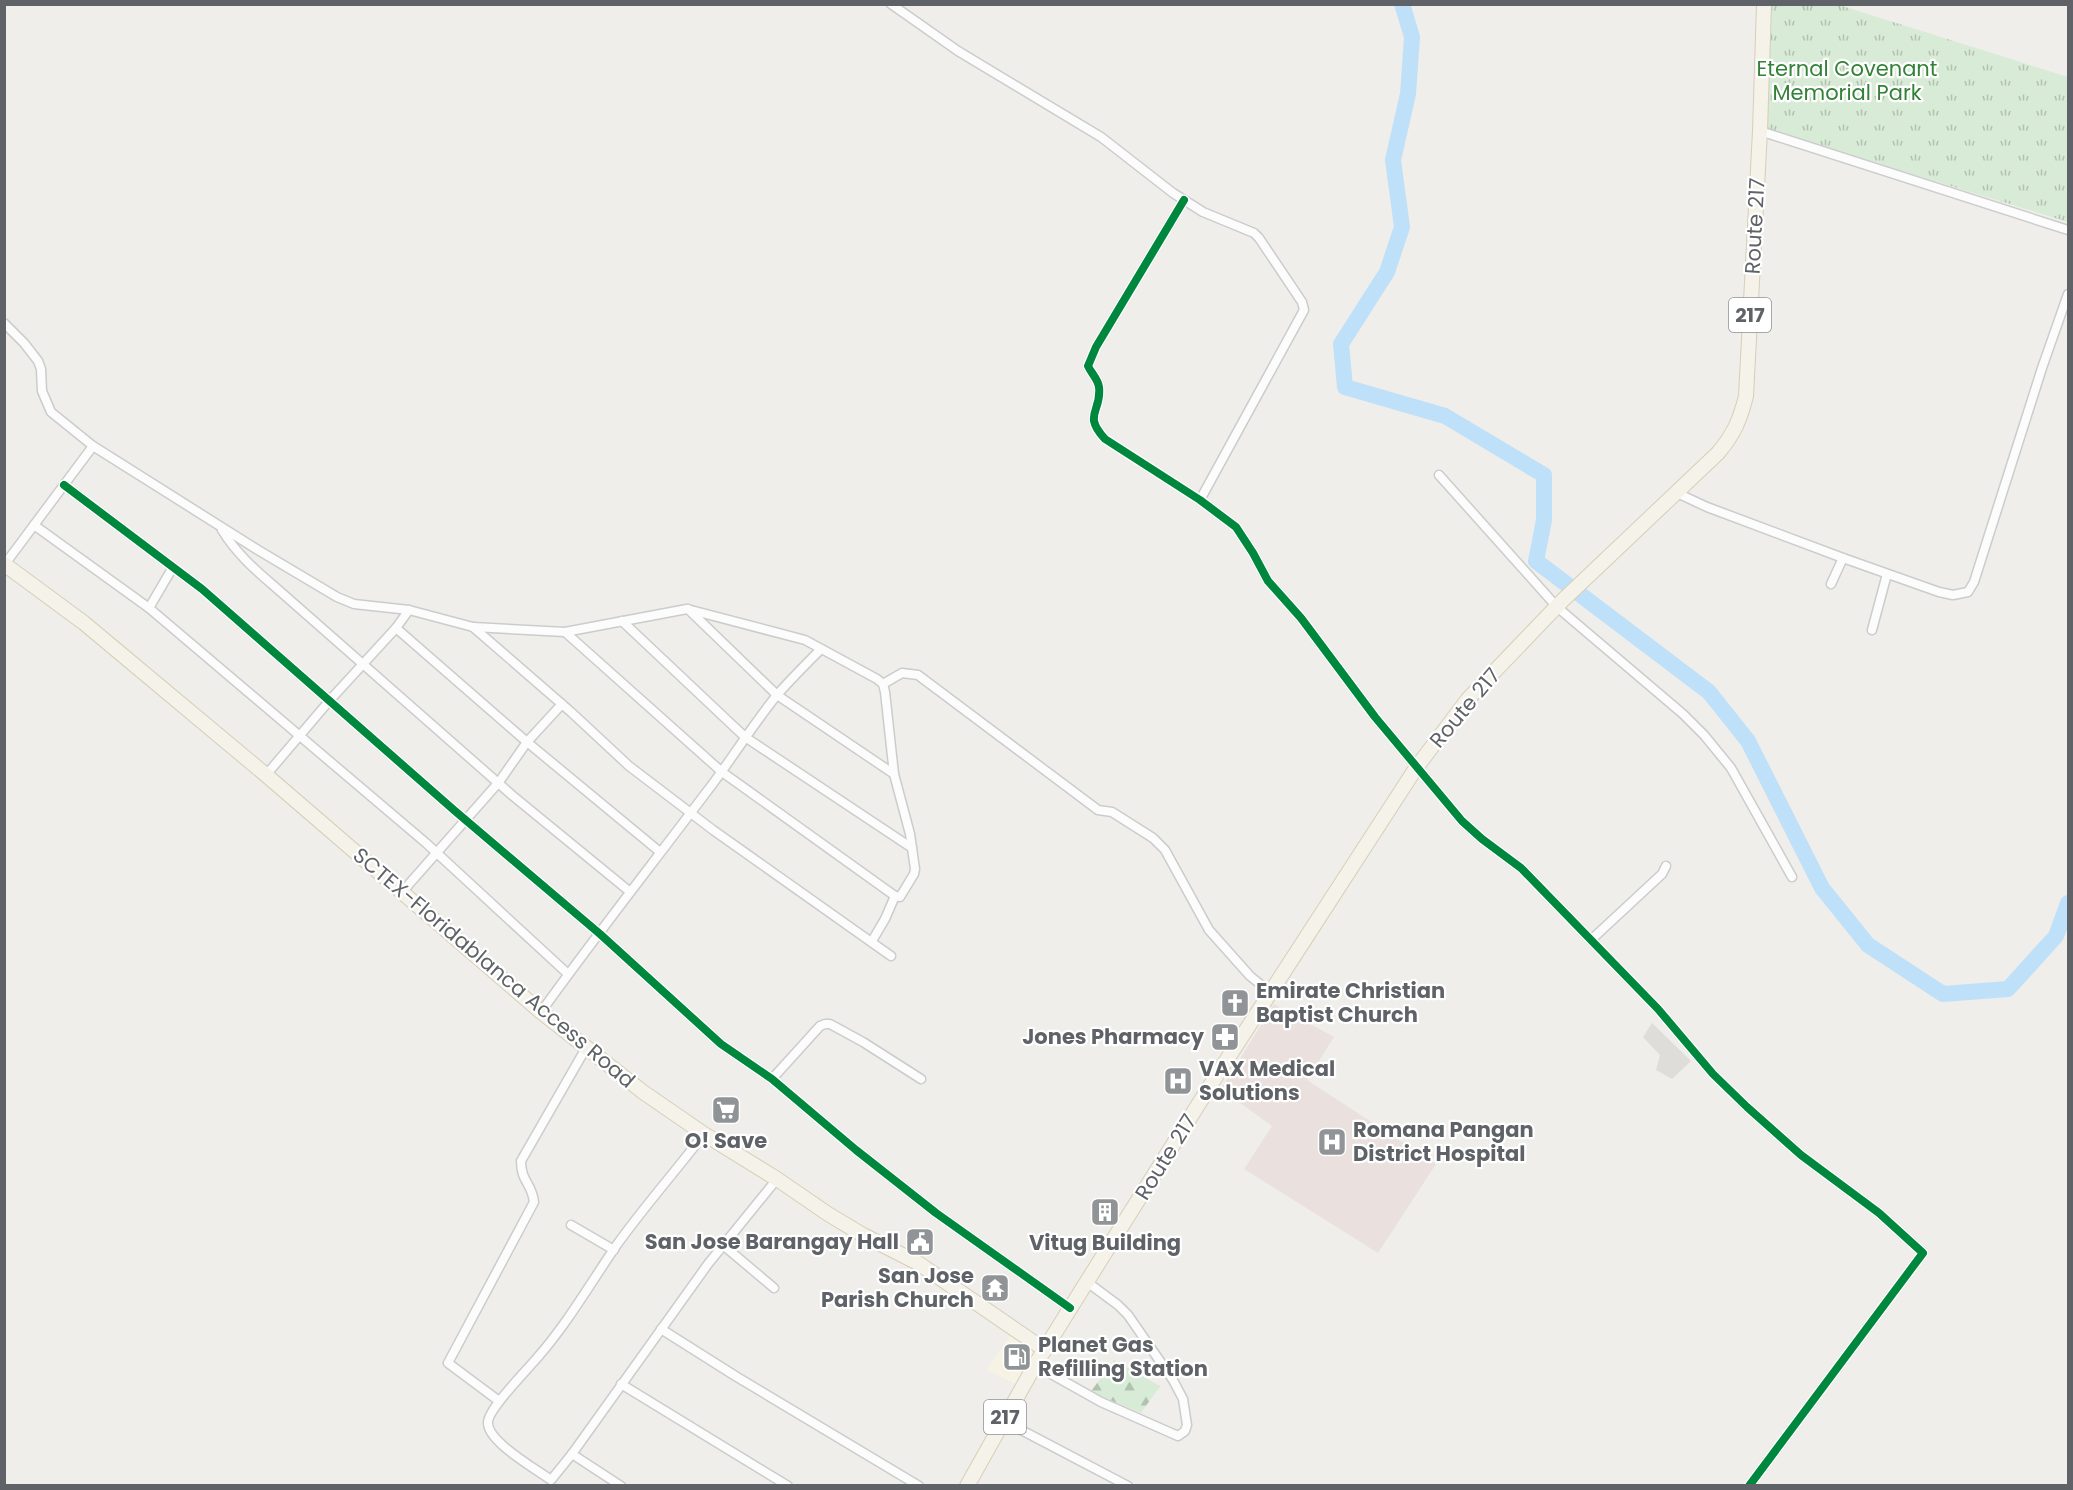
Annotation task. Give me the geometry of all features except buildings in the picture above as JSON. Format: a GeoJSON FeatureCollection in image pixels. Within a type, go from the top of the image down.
{"type":"FeatureCollection","features":[{"type":"Feature","properties":{"kind":"main road","name":"Route 217"},"geometry":{"type":"LineString","coordinates":[[967,1485],[1035,1365],[1086,1282],[1416,768],[1468,699],[1598,566],[1718,453],[1733,434],[1741,417],[1746,396],[1760,131],[1764,4]]}},
{"type":"Feature","properties":{"kind":"main road","name":"SCTEX-Floridablanca Access Road"},"geometry":{"type":"LineString","coordinates":[[5,564],[84,622],[541,1012],[643,1092],[704,1134],[863,1235],[918,1263],[1045,1350]]}},
{"type":"Feature","properties":{"kind":"street"},"geometry":{"type":"LineString","coordinates":[[891,4],[958,51],[1101,137],[1203,212],[1254,233],[1304,306],[1286,344],[1200,500]]}},
{"type":"Feature","properties":{"kind":"street"},"geometry":{"type":"LineString","coordinates":[[1760,131],[2068,230]]}},
{"type":"Feature","properties":{"kind":"street"},"geometry":{"type":"LineString","coordinates":[[1184,200],[1096,347],[1088,366],[1098,383],[1099,390],[1093,418],[1094,427],[1105,439],[1200,500],[1236,527],[1268,581],[1301,618],[1416,768],[1462,821],[1521,868],[1592,939],[1658,1009],[1713,1074],[1747,1107],[1801,1155],[1861,1197],[1923,1253],[1749,1485]]}},
{"type":"Feature","properties":{"kind":"street"},"geometry":{"type":"LineString","coordinates":[[1677,493],[1707,507],[1887,574],[1953,595],[1968,592],[1974,582],[2068,294]]}},
{"type":"Feature","properties":{"kind":"street"},"geometry":{"type":"LineString","coordinates":[[4,322],[38,361],[41,369],[42,391],[51,412],[93,446],[220,527],[317,585],[354,604],[409,610],[473,627],[565,632],[687,609],[805,640],[877,678],[883,684],[894,774],[912,848],[914,874],[900,897],[895,897],[722,772],[565,632]]}},
{"type":"Feature","properties":{"kind":"street"},"geometry":{"type":"LineString","coordinates":[[5,564],[93,446]]}},
{"type":"Feature","properties":{"kind":"street"},"geometry":{"type":"LineString","coordinates":[[1439,475],[1560,604],[1704,735],[1731,768],[1792,877]]}},
{"type":"Feature","properties":{"kind":"street"},"geometry":{"type":"LineString","coordinates":[[64,485],[202,589],[600,934],[721,1044],[772,1079],[856,1150],[936,1213],[1070,1308]]}},
{"type":"Feature","properties":{"kind":"street"},"geometry":{"type":"LineString","coordinates":[[34,525],[148,608],[436,852],[568,974]]}},
{"type":"Feature","properties":{"kind":"street"},"geometry":{"type":"LineString","coordinates":[[220,527],[244,560],[513,796],[629,891]]}},
{"type":"Feature","properties":{"kind":"street"},"geometry":{"type":"LineString","coordinates":[[1831,584],[1843,558]]}},
{"type":"Feature","properties":{"kind":"street"},"geometry":{"type":"LineString","coordinates":[[148,608],[173,567]]}},
{"type":"Feature","properties":{"kind":"street"},"geometry":{"type":"LineString","coordinates":[[1872,630],[1887,574]]}},
{"type":"Feature","properties":{"kind":"street"},"geometry":{"type":"LineString","coordinates":[[687,609],[777,695],[894,774]]}},
{"type":"Feature","properties":{"kind":"street"},"geometry":{"type":"LineString","coordinates":[[266,775],[396,628],[409,610]]}},
{"type":"Feature","properties":{"kind":"street"},"geometry":{"type":"LineString","coordinates":[[622,621],[745,737],[912,848]]}},
{"type":"Feature","properties":{"kind":"street"},"geometry":{"type":"LineString","coordinates":[[473,627],[629,766],[713,830],[891,956]]}},
{"type":"Feature","properties":{"kind":"street"},"geometry":{"type":"LineString","coordinates":[[396,628],[527,742],[660,852]]}},
{"type":"Feature","properties":{"kind":"street"},"geometry":{"type":"LineString","coordinates":[[541,1012],[600,934],[629,891],[722,772],[777,695],[821,649]]}},
{"type":"Feature","properties":{"kind":"street"},"geometry":{"type":"LineString","coordinates":[[883,684],[902,673],[918,675],[1098,810],[1112,812],[1153,838],[1165,850],[1209,930],[1271,993]]}},
{"type":"Feature","properties":{"kind":"street"},"geometry":{"type":"LineString","coordinates":[[402,892],[499,782],[527,742],[562,704]]}},
{"type":"Feature","properties":{"kind":"street"},"geometry":{"type":"LineString","coordinates":[[1592,939],[1662,874],[1666,866]]}},
{"type":"Feature","properties":{"kind":"street"},"geometry":{"type":"LineString","coordinates":[[872,941],[895,897]]}},
{"type":"Feature","properties":{"kind":"street"},"geometry":{"type":"LineString","coordinates":[[772,1079],[820,1026],[825,1024],[830,1024],[863,1042],[921,1079]]}},
{"type":"Feature","properties":{"kind":"street"},"geometry":{"type":"LineString","coordinates":[[499,1401],[448,1363],[534,1202],[530,1187],[521,1174],[521,1161],[586,1048]]}},
{"type":"Feature","properties":{"kind":"street"},"geometry":{"type":"LineString","coordinates":[[704,1134],[614,1250],[545,1348],[499,1401],[488,1419],[490,1433],[513,1454],[551,1479],[572,1454],[723,1245],[777,1179]]}},
{"type":"Feature","properties":{"kind":"street"},"geometry":{"type":"LineString","coordinates":[[571,1225],[614,1250]]}},
{"type":"Feature","properties":{"kind":"street"},"geometry":{"type":"LineString","coordinates":[[723,1245],[774,1288]]}},
{"type":"Feature","properties":{"kind":"street"},"geometry":{"type":"LineString","coordinates":[[1035,1365],[1109,1406],[1178,1436],[1185,1431],[1187,1425],[1183,1399],[1173,1380],[1128,1315],[1086,1282]]}},
{"type":"Feature","properties":{"kind":"street"},"geometry":{"type":"LineString","coordinates":[[661,1329],[919,1485]]}},
{"type":"Feature","properties":{"kind":"street"},"geometry":{"type":"LineString","coordinates":[[621,1384],[788,1485]]}},
{"type":"Feature","properties":{"kind":"street"},"geometry":{"type":"LineString","coordinates":[[1004,1421],[1128,1485]]}},
{"type":"Feature","properties":{"kind":"street"},"geometry":{"type":"LineString","coordinates":[[572,1454],[621,1485]]}},
{"type":"Feature","properties":{"kind":"shaded area","name":"Romana Pangan District Hospital"},"geometry":{"type":"Polygon","coordinates":[[[1274,1004],[1334,1037],[1307,1080],[1436,1164],[1378,1253],[1244,1169],[1272,1126],[1221,1089],[1274,1004]]]}},
{"type":"Feature","properties":{"kind":"shaded area"},"geometry":{"type":"Polygon","coordinates":[[[1652,1023],[1691,1061],[1672,1079],[1656,1070],[1660,1055],[1643,1037],[1652,1023]]]}},
{"type":"Feature","properties":{"kind":"shaded area"},"geometry":{"type":"Polygon","coordinates":[[[1011,1334],[1034,1350],[1015,1384],[987,1370],[1011,1334]]]}},
{"type":"Feature","properties":{"kind":"green space","name":"Eternal Covenant Memorial Park"},"geometry":{"type":"Polygon","coordinates":[[[1766,5],[1839,5],[2068,77],[2068,222],[1762,128],[1766,5]]]}},
{"type":"Feature","properties":{"kind":"green space"},"geometry":{"type":"Polygon","coordinates":[[[1114,1360],[1160,1386],[1141,1413],[1093,1393],[1092,1390],[1114,1360]]]}},
{"type":"Feature","properties":{"kind":"waterway"},"geometry":{"type":"LineString","coordinates":[[1402,4],[1412,37],[1408,94],[1393,160],[1402,227],[1387,272],[1341,344],[1345,387],[1445,416],[1544,475],[1544,520],[1536,561],[1709,692],[1748,741],[1822,888],[1868,945],[1943,994],[2008,989],[2056,936],[2068,903]]}},
{"type":"Feature","properties":{"kind":"cycle path"},"geometry":{"type":"LineString","coordinates":[[1184,200],[1096,347],[1088,366],[1099,387],[1098,402],[1094,413],[1098,431],[1105,439],[1200,500],[1236,527],[1268,581],[1301,618],[1375,717],[1462,821],[1521,868],[1658,1009],[1713,1074],[1747,1107],[1801,1155],[1879,1213],[1923,1253],[1749,1486]]}},
{"type":"Feature","properties":{"kind":"cycle path"},"geometry":{"type":"LineString","coordinates":[[64,485],[202,589],[455,811],[600,934],[721,1044],[772,1079],[856,1150],[936,1213],[1070,1308]]}},
{"type":"Feature","properties":{"kind":"place","name":"Emirate Christian Baptist Church"},"geometry":{"type":"Point","coordinates":[1235,1003]}},
{"type":"Feature","properties":{"kind":"place","name":"Jones Pharmacy"},"geometry":{"type":"Point","coordinates":[1225,1037]}},
{"type":"Feature","properties":{"kind":"place","name":"VAX Medical Solutions"},"geometry":{"type":"Point","coordinates":[1178,1081]}},
{"type":"Feature","properties":{"kind":"place","name":"O! Save"},"geometry":{"type":"Point","coordinates":[726,1110]}},
{"type":"Feature","properties":{"kind":"place","name":"Romana Pangan District Hospital"},"geometry":{"type":"Point","coordinates":[1332,1142]}},
{"type":"Feature","properties":{"kind":"place","name":"Vitug Building"},"geometry":{"type":"Point","coordinates":[1105,1212]}},
{"type":"Feature","properties":{"kind":"place","name":"San Jose Barangay Hall"},"geometry":{"type":"Point","coordinates":[920,1242]}},
{"type":"Feature","properties":{"kind":"place","name":"San Jose Parish Church"},"geometry":{"type":"Point","coordinates":[995,1288]}},
{"type":"Feature","properties":{"kind":"place","name":"Planet Gas Refilling Station"},"geometry":{"type":"Point","coordinates":[1017,1357]}}]}
